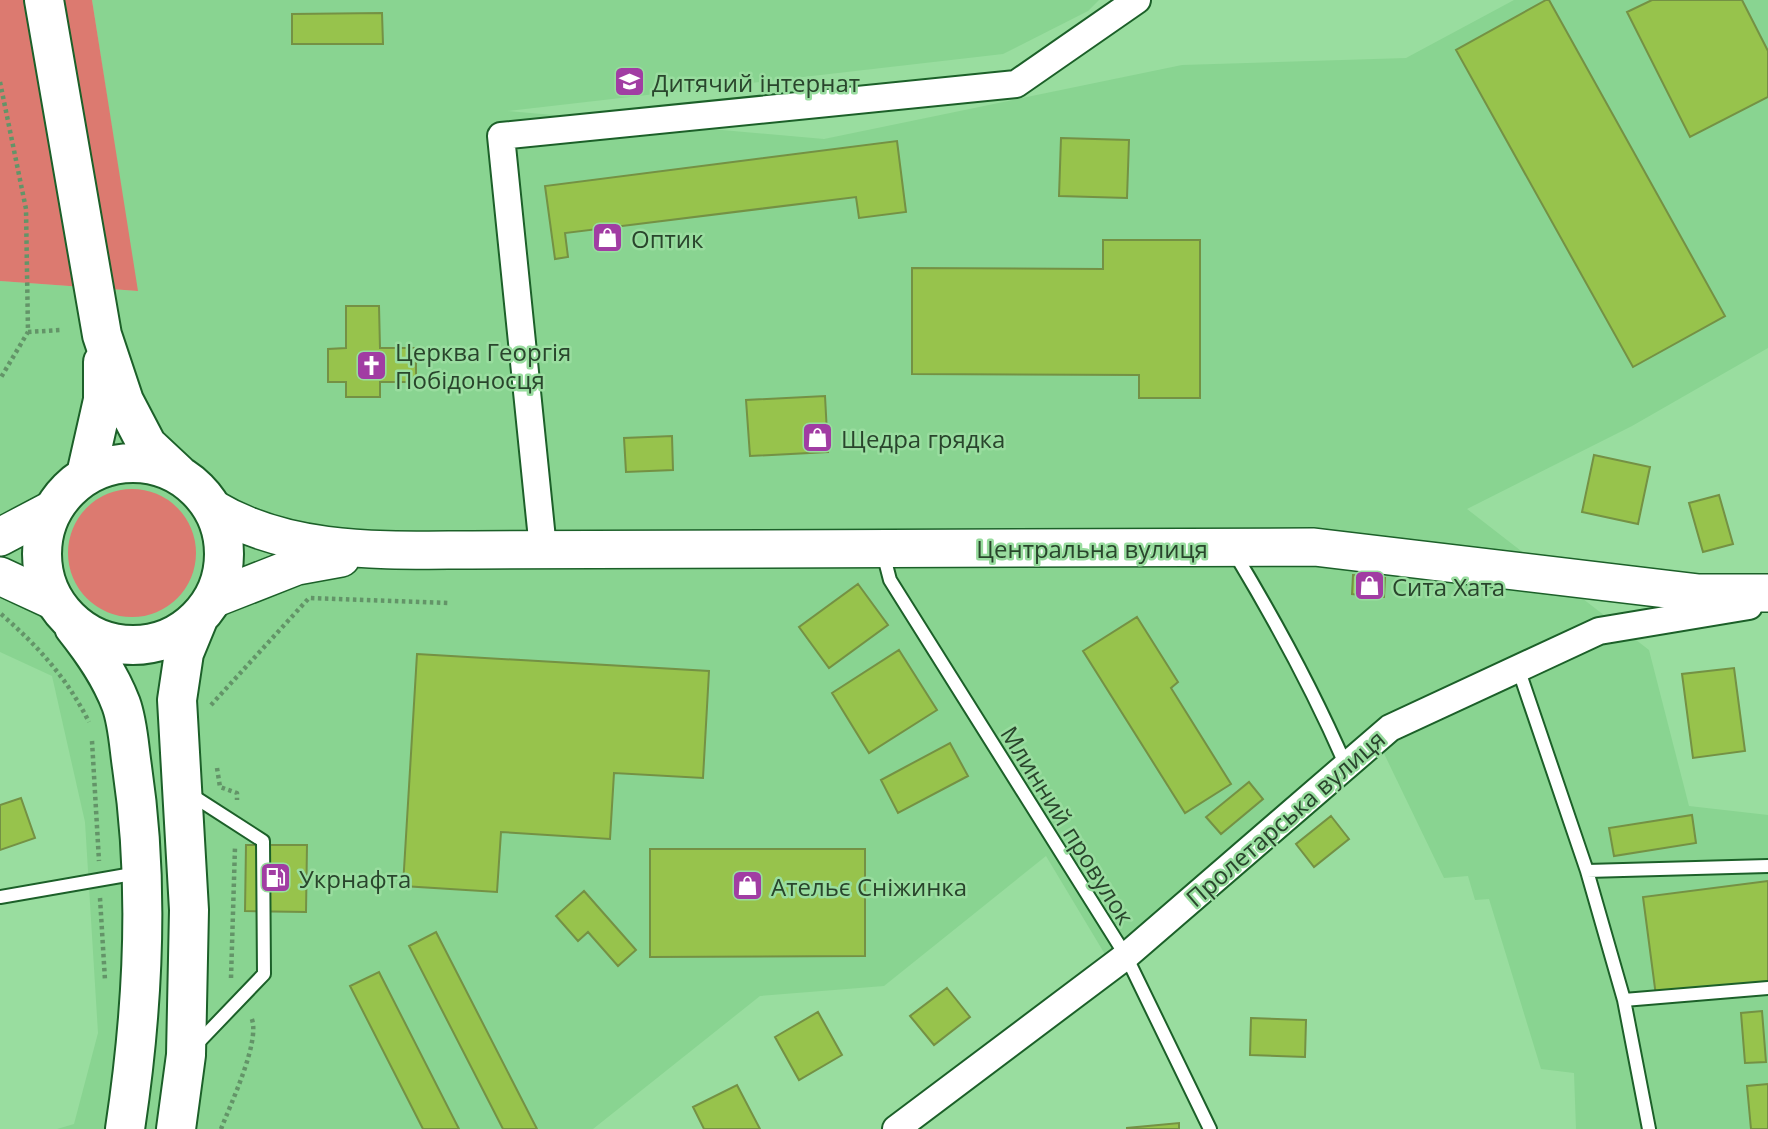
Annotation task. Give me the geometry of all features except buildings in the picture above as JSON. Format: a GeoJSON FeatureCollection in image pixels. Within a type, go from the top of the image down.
{"type":"FeatureCollection","features":[{"type":"Feature","properties":{"kind":"main road"},"geometry":{"type":"LineString","coordinates":[[44,0],[102,335],[124,401],[147,445],[197,489],[212,508],[221,530],[225,554],[222,577],[184,653],[177,700],[189,910],[186,1055],[176,1129]]}},
{"type":"Feature","properties":{"kind":"main road"},"geometry":{"type":"LineString","coordinates":[[86,475],[103,400],[102,335]]}},
{"type":"Feature","properties":{"kind":"main road"},"geometry":{"type":"LineString","coordinates":[[125,1129],[136,1062],[144,911],[136,797],[122,706],[101,662],[61,610],[44,579],[41,555],[44,531],[53,509],[67,490],[86,475],[108,466],[132,463],[156,465],[178,474]]}},
{"type":"Feature","properties":{"kind":"main road"},"geometry":{"type":"LineString","coordinates":[[61,610],[88,634],[110,643],[134,646],[158,643],[179,633],[206,609]]}},
{"type":"Feature","properties":{"kind":"street"},"geometry":{"type":"LineString","coordinates":[[542,549],[501,135],[1016,85],[1137,0]]}},
{"type":"Feature","properties":{"kind":"street"},"geometry":{"type":"LineString","coordinates":[[212,508],[242,526],[295,542],[413,550]]}},
{"type":"Feature","properties":{"kind":"street"},"geometry":{"type":"LineString","coordinates":[[0,537],[53,509]]}},
{"type":"Feature","properties":{"kind":"street","name":"Центральна вулиця"},"geometry":{"type":"LineString","coordinates":[[413,550],[473,555],[542,549],[1231,547],[1314,553],[1699,593],[1768,593]]}},
{"type":"Feature","properties":{"kind":"street"},"geometry":{"type":"LineString","coordinates":[[206,609],[297,566],[345,557],[413,550]]}},
{"type":"Feature","properties":{"kind":"street"},"geometry":{"type":"LineString","coordinates":[[0,576],[61,610]]}},
{"type":"Feature","properties":{"kind":"street","name":"Пролетарська вулиця"},"geometry":{"type":"LineString","coordinates":[[897,1129],[1126,956],[1390,727],[1600,631],[1768,603]]}},
{"type":"Feature","properties":{"kind":"lane"},"geometry":{"type":"LineString","coordinates":[[1231,547],[1279,628],[1325,717],[1346,765]]}},
{"type":"Feature","properties":{"kind":"lane","name":"Млинний провулок"},"geometry":{"type":"LineString","coordinates":[[881,548],[890,580],[1126,956],[1210,1129]]}},
{"type":"Feature","properties":{"kind":"lane"},"geometry":{"type":"LineString","coordinates":[[1518,668],[1587,871],[1624,1000],[1649,1129]]}},
{"type":"Feature","properties":{"kind":"lane"},"geometry":{"type":"LineString","coordinates":[[182,789],[263,841],[264,974],[186,1055]]}},
{"type":"Feature","properties":{"kind":"lane"},"geometry":{"type":"LineString","coordinates":[[1587,871],[1768,866]]}},
{"type":"Feature","properties":{"kind":"lane"},"geometry":{"type":"LineString","coordinates":[[0,897],[141,873]]}},
{"type":"Feature","properties":{"kind":"lane"},"geometry":{"type":"LineString","coordinates":[[1624,1000],[1768,988]]}},
{"type":"Feature","properties":{"kind":"path"},"geometry":{"type":"LineString","coordinates":[[0,82],[26,209],[28,332],[0,379]]}},
{"type":"Feature","properties":{"kind":"path"},"geometry":{"type":"LineString","coordinates":[[28,332],[61,330]]}},
{"type":"Feature","properties":{"kind":"path"},"geometry":{"type":"LineString","coordinates":[[206,710],[309,598],[450,603]]}},
{"type":"Feature","properties":{"kind":"path"},"geometry":{"type":"LineString","coordinates":[[0,613],[37,645],[73,691],[92,727]]}},
{"type":"Feature","properties":{"kind":"path"},"geometry":{"type":"LineString","coordinates":[[92,735],[105,990]]}},
{"type":"Feature","properties":{"kind":"path"},"geometry":{"type":"LineString","coordinates":[[215,760],[220,787],[237,793],[231,978],[255,1025],[252,1045],[221,1129]]}},
{"type":"Feature","properties":{"kind":"shaded area"},"geometry":{"type":"Polygon","coordinates":[[[0,0],[92,0],[138,291],[0,281],[0,0]]]}},
{"type":"Feature","properties":{"kind":"shaded area"},"geometry":{"type":"Polygon","coordinates":[[[92,0],[1099,0],[1088,11],[1003,54],[507,111],[824,139],[1182,65],[1406,58],[1514,0],[1768,0],[1768,348],[1632,426],[1467,509],[1649,650],[1689,806],[1768,815],[1768,1129],[1576,1129],[1574,1073],[1541,1069],[1489,899],[1475,900],[1468,876],[1444,878],[1377,739],[1118,976],[1046,856],[884,986],[760,996],[593,1129],[57,1129],[74,1124],[98,1033],[85,822],[52,676],[0,652],[0,281],[137,291],[92,0]]]}},
{"type":"Feature","properties":{"kind":"shaded area"},"geometry":{"type":"Polygon","coordinates":[[[132,489],[157,494],[178,507],[191,528],[196,553],[191,578],[178,599],[157,612],[132,617],[107,612],[86,599],[73,578],[68,553],[73,528],[86,507],[107,494],[132,489]]]}},
{"type":"Feature","properties":{"kind":"place","name":"Дитячий інтернат"},"geometry":{"type":"Point","coordinates":[629,82]}},
{"type":"Feature","properties":{"kind":"place","name":"Оптик"},"geometry":{"type":"Point","coordinates":[608,238]}},
{"type":"Feature","properties":{"kind":"place","name":"Церква Георгія Побідоносця"},"geometry":{"type":"Point","coordinates":[372,365]}},
{"type":"Feature","properties":{"kind":"place","name":"Щедра грядка"},"geometry":{"type":"Point","coordinates":[818,438]}},
{"type":"Feature","properties":{"kind":"place","name":"Сита Хата"},"geometry":{"type":"Point","coordinates":[1369,586]}},
{"type":"Feature","properties":{"kind":"place","name":"Укрнафта"},"geometry":{"type":"Point","coordinates":[276,878]}},
{"type":"Feature","properties":{"kind":"place","name":"Ательє Сніжинка"},"geometry":{"type":"Point","coordinates":[748,886]}}]}
